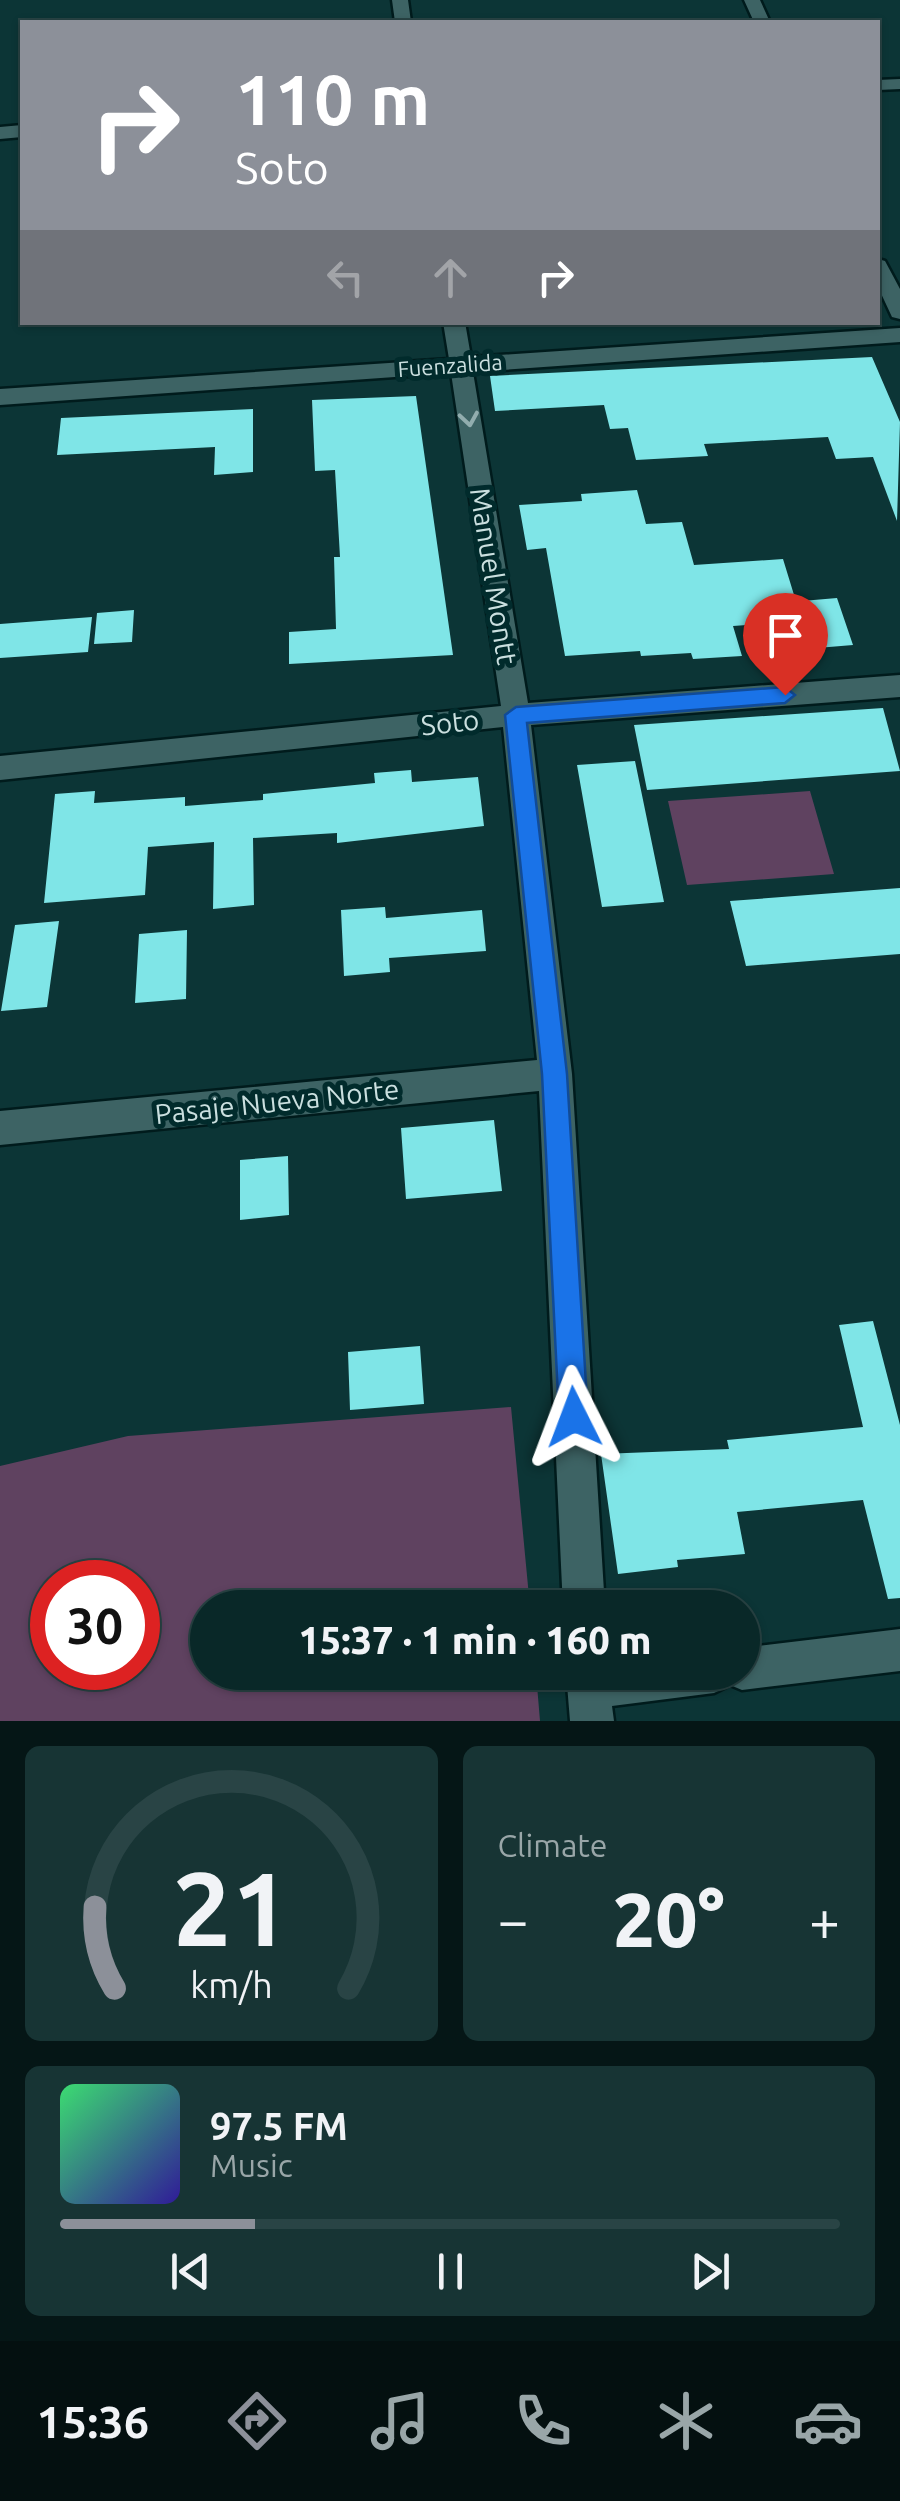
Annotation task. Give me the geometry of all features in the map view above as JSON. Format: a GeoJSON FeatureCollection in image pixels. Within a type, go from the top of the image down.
{"type":"FeatureCollection","features":[{"type":"Feature","properties":{"kind":"street"},"geometry":{"type":"LineString","coordinates":[[880,269],[900,312]]}},
{"type":"Feature","properties":{"kind":"street","name":"Manuel Montt"},"geometry":{"type":"LineString","coordinates":[[454,325],[516,715],[555,1074],[583,1590]]}},
{"type":"Feature","properties":{"kind":"street","name":"Fuenzalida"},"geometry":{"type":"LineString","coordinates":[[0,397],[900,336]]}},
{"type":"Feature","properties":{"kind":"street","name":"Soto"},"geometry":{"type":"LineString","coordinates":[[0,768],[516,715],[900,686]]}},
{"type":"Feature","properties":{"kind":"street","name":"Pasaje Nueva Norte"},"geometry":{"type":"LineString","coordinates":[[0,1128],[555,1074]]}},
{"type":"Feature","properties":{"kind":"street"},"geometry":{"type":"LineString","coordinates":[[760,1667],[900,1650]]}},
{"type":"Feature","properties":{"kind":"shaded area"},"geometry":{"type":"Polygon","coordinates":[[[810,791],[834,874],[687,885],[668,801],[810,791]]]}},
{"type":"Feature","properties":{"kind":"shaded area"},"geometry":{"type":"Polygon","coordinates":[[[511,1407],[528,1590],[190,1590],[190,1690],[537,1690],[540,1721],[0,1721],[0,1466],[128,1436],[511,1407]]]}},
{"type":"Feature","properties":{"kind":"building"},"geometry":{"type":"Polygon","coordinates":[[[872,357],[900,422],[897,521],[873,457],[836,459],[828,437],[704,444],[708,456],[636,460],[628,428],[610,429],[604,405],[495,411],[490,376],[872,357]]]}},
{"type":"Feature","properties":{"kind":"building"},"geometry":{"type":"Polygon","coordinates":[[[416,396],[453,655],[289,664],[289,632],[336,629],[334,557],[340,557],[335,470],[315,471],[312,400],[416,396]]]}},
{"type":"Feature","properties":{"kind":"building"},"geometry":{"type":"Polygon","coordinates":[[[253,409],[253,472],[214,475],[215,447],[57,455],[61,418],[253,409]]]}},
{"type":"Feature","properties":{"kind":"building"},"geometry":{"type":"Polygon","coordinates":[[[637,490],[646,524],[682,522],[694,565],[783,559],[802,621],[733,626],[742,656],[693,659],[691,653],[641,656],[640,651],[565,656],[546,548],[527,550],[519,505],[582,501],[581,494],[637,490]]]}},
{"type":"Feature","properties":{"kind":"building"},"geometry":{"type":"Polygon","coordinates":[[[837,598],[853,645],[817,648],[802,601],[837,598]]]}},
{"type":"Feature","properties":{"kind":"building"},"geometry":{"type":"Polygon","coordinates":[[[134,610],[132,642],[94,644],[97,613],[134,610]]]}},
{"type":"Feature","properties":{"kind":"building"},"geometry":{"type":"Polygon","coordinates":[[[92,617],[88,652],[0,658],[0,624],[92,617]]]}},
{"type":"Feature","properties":{"kind":"building"},"geometry":{"type":"Polygon","coordinates":[[[883,708],[900,771],[647,790],[634,725],[883,708]]]}},
{"type":"Feature","properties":{"kind":"building"},"geometry":{"type":"Polygon","coordinates":[[[635,761],[664,902],[602,907],[577,765],[635,761]]]}},
{"type":"Feature","properties":{"kind":"building"},"geometry":{"type":"Polygon","coordinates":[[[411,770],[412,782],[478,777],[484,826],[337,843],[337,833],[253,838],[254,905],[213,909],[214,842],[148,847],[145,895],[44,903],[55,794],[95,791],[94,803],[185,797],[185,806],[263,800],[263,794],[375,783],[374,773],[411,770]]]}},
{"type":"Feature","properties":{"kind":"building"},"geometry":{"type":"Polygon","coordinates":[[[900,888],[900,954],[746,966],[730,901],[900,888]]]}},
{"type":"Feature","properties":{"kind":"building"},"geometry":{"type":"Polygon","coordinates":[[[385,907],[386,918],[482,910],[486,951],[389,958],[390,972],[344,976],[341,910],[385,907]]]}},
{"type":"Feature","properties":{"kind":"building"},"geometry":{"type":"Polygon","coordinates":[[[59,921],[47,1007],[1,1011],[15,925],[59,921]]]}},
{"type":"Feature","properties":{"kind":"building"},"geometry":{"type":"Polygon","coordinates":[[[187,930],[186,999],[135,1003],[139,934],[187,930]]]}},
{"type":"Feature","properties":{"kind":"building"},"geometry":{"type":"Polygon","coordinates":[[[494,1120],[502,1191],[406,1199],[401,1128],[494,1120]]]}},
{"type":"Feature","properties":{"kind":"building"},"geometry":{"type":"Polygon","coordinates":[[[288,1156],[289,1215],[240,1220],[240,1160],[288,1156]]]}},
{"type":"Feature","properties":{"kind":"building"},"geometry":{"type":"Polygon","coordinates":[[[873,1321],[900,1425],[900,1598],[888,1599],[863,1500],[737,1512],[745,1554],[677,1560],[678,1567],[618,1574],[601,1454],[729,1449],[727,1440],[863,1427],[839,1325],[873,1321]]]}},
{"type":"Feature","properties":{"kind":"building"},"geometry":{"type":"Polygon","coordinates":[[[420,1346],[424,1404],[350,1410],[348,1352],[420,1346]]]}},
{"type":"Feature","properties":{"kind":"route"},"geometry":{"type":"LineString","coordinates":[[574,1417],[555,1074],[516,715],[785,695]]}}]}
